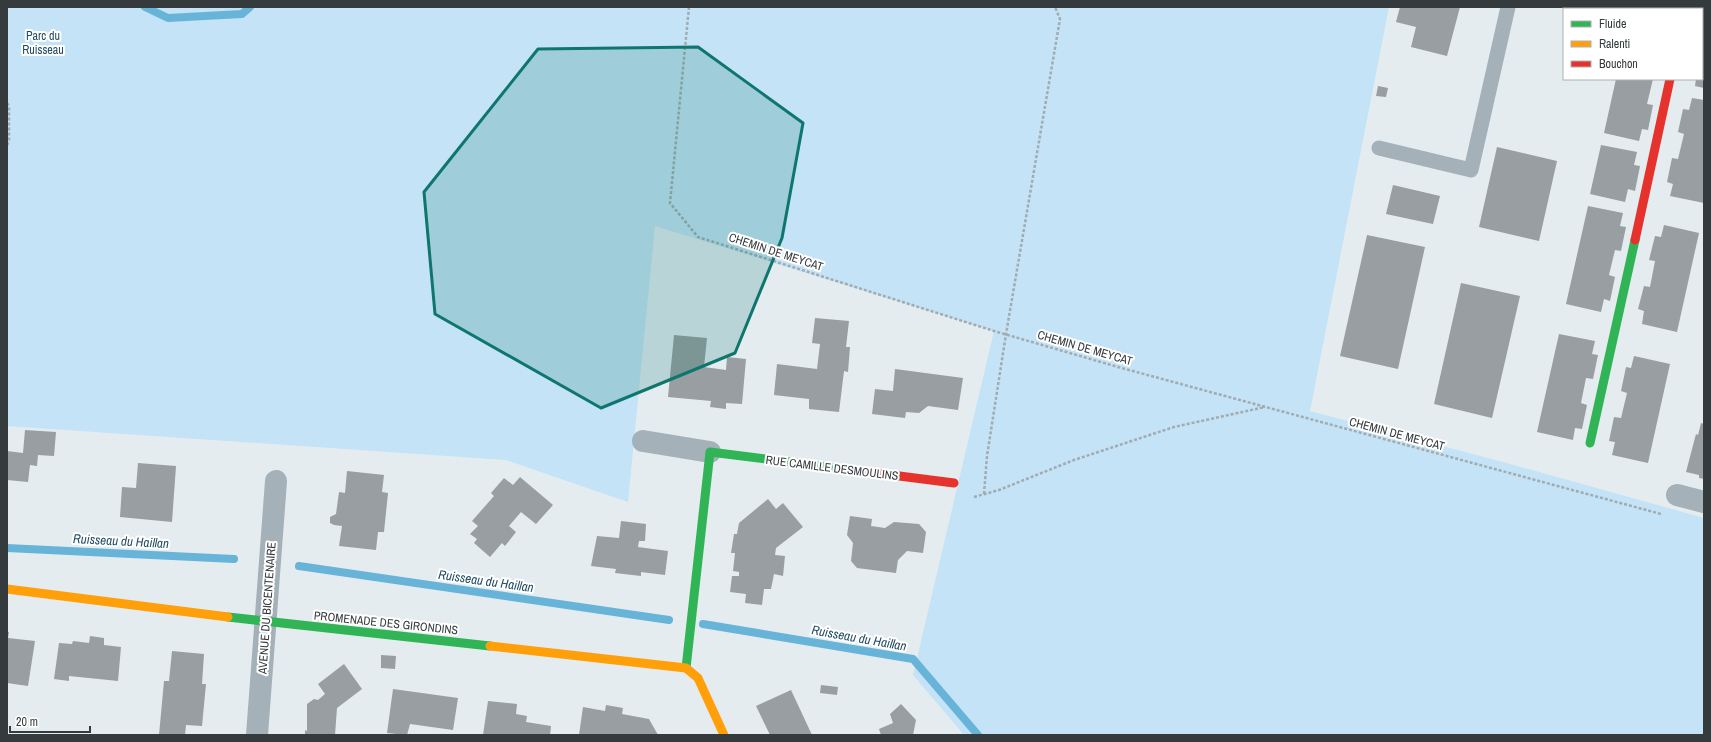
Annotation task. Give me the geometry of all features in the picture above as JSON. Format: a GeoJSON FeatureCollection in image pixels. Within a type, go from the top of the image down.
{"type":"FeatureCollection","features":[{"type":"Feature","properties":{"kind":"street"},"geometry":{"type":"LineString","coordinates":[[1590,444],[1670,80]]}},
{"type":"Feature","properties":{"kind":"street","name":"RUE CAMILLE DESMOULINS"},"geometry":{"type":"LineString","coordinates":[[643,441],[710,452],[954,483]]}},
{"type":"Feature","properties":{"kind":"street"},"geometry":{"type":"LineString","coordinates":[[710,452],[686,668],[698,678],[724,735]]}},
{"type":"Feature","properties":{"kind":"street","name":"AVENUE DU BICENTENAIRE"},"geometry":{"type":"LineString","coordinates":[[257,735],[276,481]]}},
{"type":"Feature","properties":{"kind":"street"},"geometry":{"type":"LineString","coordinates":[[1678,495],[1704,502]]}},
{"type":"Feature","properties":{"kind":"street","name":"PROMENADE DES GIRONDINS"},"geometry":{"type":"LineString","coordinates":[[7,589],[266,622],[686,668]]}},
{"type":"Feature","properties":{"kind":"lane"},"geometry":{"type":"LineString","coordinates":[[1379,148],[1471,170],[1508,7]]}},
{"type":"Feature","properties":{"kind":"path","name":"CHEMIN DE MEYCAT"},"geometry":{"type":"LineString","coordinates":[[689,7],[670,203],[698,237],[1006,334],[1118,367],[1666,515]]}},
{"type":"Feature","properties":{"kind":"path"},"geometry":{"type":"LineString","coordinates":[[984,494],[987,456],[1006,334],[1060,19],[1055,7]]}},
{"type":"Feature","properties":{"kind":"path"},"geometry":{"type":"LineString","coordinates":[[7,103],[9,106],[9,140],[7,146]]}},
{"type":"Feature","properties":{"kind":"path"},"geometry":{"type":"LineString","coordinates":[[954,483],[953,498],[967,499],[1074,460],[1174,427],[1265,407]]}},
{"type":"Feature","properties":{"kind":"highlighted area"},"geometry":{"type":"Polygon","coordinates":[[[698,47],[803,123],[782,238],[735,353],[601,408],[435,314],[424,192],[538,49],[698,47]]]}},
{"type":"Feature","properties":{"kind":"green space","name":"Parc du Ruisseau"},"geometry":{"type":"Polygon","coordinates":[[[7,7],[1389,7],[1310,411],[1503,462],[1704,518],[1704,735],[964,735],[913,675],[994,331],[655,226],[628,502],[506,460],[7,426],[7,7]]]}},
{"type":"Feature","properties":{"kind":"building"},"geometry":{"type":"Polygon","coordinates":[[[1400,7],[1460,7],[1447,56],[1411,47],[1416,27],[1396,22],[1400,7]]]}},
{"type":"Feature","properties":{"kind":"building"},"geometry":{"type":"Polygon","coordinates":[[[1704,49],[1704,88],[1695,86],[1696,80],[1703,80],[1704,49]]]}},
{"type":"Feature","properties":{"kind":"building"},"geometry":{"type":"Polygon","coordinates":[[[1616,80],[1653,80],[1647,104],[1653,105],[1648,130],[1642,129],[1639,141],[1604,133],[1616,80]]]}},
{"type":"Feature","properties":{"kind":"building"},"geometry":{"type":"Polygon","coordinates":[[[1378,86],[1388,88],[1386,97],[1376,96],[1378,86]]]}},
{"type":"Feature","properties":{"kind":"building"},"geometry":{"type":"Polygon","coordinates":[[[1692,98],[1704,100],[1704,203],[1670,196],[1673,184],[1667,182],[1672,158],[1678,159],[1684,134],[1678,132],[1683,109],[1689,110],[1692,98]]]}},
{"type":"Feature","properties":{"kind":"building"},"geometry":{"type":"Polygon","coordinates":[[[1601,145],[1637,152],[1634,165],[1640,166],[1635,191],[1628,189],[1625,202],[1590,194],[1601,145]]]}},
{"type":"Feature","properties":{"kind":"building"},"geometry":{"type":"Polygon","coordinates":[[[1497,147],[1557,161],[1539,241],[1479,227],[1497,147]]]}},
{"type":"Feature","properties":{"kind":"building"},"geometry":{"type":"Polygon","coordinates":[[[1393,185],[1440,196],[1433,224],[1386,214],[1393,185]]]}},
{"type":"Feature","properties":{"kind":"building"},"geometry":{"type":"Polygon","coordinates":[[[1588,206],[1623,213],[1620,226],[1626,227],[1621,251],[1615,250],[1609,275],[1615,277],[1610,301],[1604,299],[1601,312],[1566,304],[1588,206]]]}},
{"type":"Feature","properties":{"kind":"building"},"geometry":{"type":"Polygon","coordinates":[[[1664,225],[1699,233],[1677,332],[1642,324],[1644,311],[1638,309],[1644,286],[1650,287],[1655,261],[1649,260],[1655,236],[1661,237],[1664,225]]]}},
{"type":"Feature","properties":{"kind":"building"},"geometry":{"type":"Polygon","coordinates":[[[1367,235],[1425,247],[1398,369],[1340,356],[1367,235]]]}},
{"type":"Feature","properties":{"kind":"building"},"geometry":{"type":"Polygon","coordinates":[[[1461,283],[1520,296],[1492,418],[1434,404],[1461,283]]]}},
{"type":"Feature","properties":{"kind":"building"},"geometry":{"type":"Polygon","coordinates":[[[815,318],[849,321],[846,347],[850,347],[848,372],[844,371],[839,412],[809,409],[809,399],[774,395],[777,364],[817,369],[820,344],[812,343],[815,318]]]}},
{"type":"Feature","properties":{"kind":"building"},"geometry":{"type":"Polygon","coordinates":[[[1559,334],[1595,341],[1592,354],[1598,355],[1593,379],[1586,378],[1581,403],[1587,405],[1582,429],[1575,428],[1573,440],[1537,432],[1559,334]]]}},
{"type":"Feature","properties":{"kind":"building"},"geometry":{"type":"Polygon","coordinates":[[[674,335],[707,338],[704,367],[726,370],[727,357],[746,359],[742,404],[726,403],[726,409],[710,407],[711,401],[668,397],[674,335]]]}},
{"type":"Feature","properties":{"kind":"building"},"geometry":{"type":"Polygon","coordinates":[[[1634,356],[1670,364],[1648,463],[1612,455],[1615,442],[1609,441],[1614,417],[1621,418],[1627,393],[1621,391],[1626,367],[1631,368],[1634,356]]]}},
{"type":"Feature","properties":{"kind":"building"},"geometry":{"type":"Polygon","coordinates":[[[895,369],[963,378],[958,410],[928,406],[919,413],[906,412],[905,418],[872,414],[875,389],[893,391],[895,369]]]}},
{"type":"Feature","properties":{"kind":"building"},"geometry":{"type":"Polygon","coordinates":[[[1701,423],[1704,424],[1704,479],[1699,478],[1699,475],[1686,472],[1696,434],[1698,435],[1701,423]]]}},
{"type":"Feature","properties":{"kind":"building"},"geometry":{"type":"Polygon","coordinates":[[[25,430],[56,432],[54,456],[38,455],[37,466],[30,465],[28,482],[7,480],[7,451],[23,453],[25,430]]]}},
{"type":"Feature","properties":{"kind":"building"},"geometry":{"type":"Polygon","coordinates":[[[138,463],[176,466],[172,522],[120,517],[122,487],[136,488],[138,463]]]}},
{"type":"Feature","properties":{"kind":"building"},"geometry":{"type":"Polygon","coordinates":[[[347,471],[384,475],[382,492],[388,493],[384,532],[378,532],[376,550],[339,546],[342,526],[330,523],[330,517],[336,514],[339,492],[345,493],[347,471]]]}},
{"type":"Feature","properties":{"kind":"building"},"geometry":{"type":"Polygon","coordinates":[[[520,477],[553,505],[536,524],[521,512],[509,526],[516,532],[505,546],[502,543],[490,557],[474,543],[477,539],[470,534],[478,526],[472,521],[494,496],[491,493],[504,478],[513,485],[520,477]]]}},
{"type":"Feature","properties":{"kind":"building"},"geometry":{"type":"Polygon","coordinates":[[[768,499],[776,509],[783,503],[803,527],[776,548],[775,555],[785,556],[783,576],[774,574],[771,589],[764,589],[762,605],[745,603],[746,594],[730,592],[732,576],[739,576],[739,572],[733,571],[735,553],[731,553],[734,534],[737,534],[739,523],[768,499]]]}},
{"type":"Feature","properties":{"kind":"building"},"geometry":{"type":"Polygon","coordinates":[[[850,516],[872,519],[871,526],[885,528],[894,522],[919,524],[926,532],[923,553],[907,551],[898,560],[896,573],[857,568],[851,561],[853,543],[847,535],[850,516]]]}},
{"type":"Feature","properties":{"kind":"building"},"geometry":{"type":"Polygon","coordinates":[[[621,521],[646,524],[645,541],[639,541],[638,547],[668,551],[665,575],[641,572],[641,576],[615,573],[616,569],[591,566],[597,536],[619,538],[621,521]]]}},
{"type":"Feature","properties":{"kind":"building"},"geometry":{"type":"Polygon","coordinates":[[[7,632],[9,632],[8,638],[35,641],[28,686],[7,683],[7,632]]]}},
{"type":"Feature","properties":{"kind":"building"},"geometry":{"type":"Polygon","coordinates":[[[90,636],[104,638],[104,645],[121,647],[118,681],[69,676],[69,681],[54,679],[59,643],[72,644],[73,641],[89,643],[90,636]]]}},
{"type":"Feature","properties":{"kind":"building"},"geometry":{"type":"Polygon","coordinates":[[[172,651],[204,654],[202,684],[206,684],[202,726],[186,725],[185,735],[159,735],[164,681],[169,681],[172,651]]]}},
{"type":"Feature","properties":{"kind":"building"},"geometry":{"type":"Polygon","coordinates":[[[381,655],[396,656],[395,669],[381,668],[381,655]]]}},
{"type":"Feature","properties":{"kind":"building"},"geometry":{"type":"Polygon","coordinates":[[[344,664],[362,689],[337,708],[335,735],[305,735],[305,730],[307,731],[307,704],[314,699],[318,700],[325,694],[318,684],[344,664]]]}},
{"type":"Feature","properties":{"kind":"building"},"geometry":{"type":"Polygon","coordinates":[[[821,685],[838,687],[837,695],[820,693],[821,685]]]}},
{"type":"Feature","properties":{"kind":"building"},"geometry":{"type":"Polygon","coordinates":[[[393,689],[458,698],[453,730],[410,724],[407,735],[387,733],[393,689]]]}},
{"type":"Feature","properties":{"kind":"building"},"geometry":{"type":"Polygon","coordinates":[[[791,690],[812,735],[770,735],[756,706],[791,690]]]}},
{"type":"Feature","properties":{"kind":"building"},"geometry":{"type":"Polygon","coordinates":[[[488,701],[517,704],[516,714],[527,716],[526,722],[551,726],[550,735],[483,735],[488,701]]]}},
{"type":"Feature","properties":{"kind":"building"},"geometry":{"type":"Polygon","coordinates":[[[901,704],[916,720],[913,735],[881,735],[879,729],[893,723],[890,714],[901,704]]]}},
{"type":"Feature","properties":{"kind":"building"},"geometry":{"type":"Polygon","coordinates":[[[606,705],[623,708],[622,714],[649,719],[658,735],[579,735],[583,707],[605,711],[606,705]]]}},
{"type":"Feature","properties":{"kind":"waterway"},"geometry":{"type":"LineString","coordinates":[[145,7],[168,18],[242,14],[250,7]]}},
{"type":"Feature","properties":{"kind":"waterway","name":"Ruisseau du Haillan"},"geometry":{"type":"LineString","coordinates":[[7,548],[234,559]]}},
{"type":"Feature","properties":{"kind":"waterway","name":"Ruisseau du Haillan"},"geometry":{"type":"LineString","coordinates":[[299,566],[669,620]]}},
{"type":"Feature","properties":{"kind":"waterway","name":"Ruisseau du Haillan"},"geometry":{"type":"LineString","coordinates":[[703,624],[913,659],[978,735]]}},
{"type":"Feature","properties":{"kind":"traffic: fast"},"geometry":{"type":"LineString","coordinates":[[1590,443],[1635,240]]}},
{"type":"Feature","properties":{"kind":"traffic: fast"},"geometry":{"type":"LineString","coordinates":[[686,668],[710,452],[868,472]]}},
{"type":"Feature","properties":{"kind":"traffic: fast"},"geometry":{"type":"LineString","coordinates":[[228,617],[490,646]]}},
{"type":"Feature","properties":{"kind":"traffic: slow"},"geometry":{"type":"LineString","coordinates":[[7,589],[228,617]]}},
{"type":"Feature","properties":{"kind":"traffic: slow"},"geometry":{"type":"LineString","coordinates":[[490,646],[686,668],[698,678],[724,735]]}},
{"type":"Feature","properties":{"kind":"traffic: jam"},"geometry":{"type":"LineString","coordinates":[[1635,240],[1670,80]]}},
{"type":"Feature","properties":{"kind":"traffic: jam"},"geometry":{"type":"LineString","coordinates":[[868,472],[954,483]]}}]}
